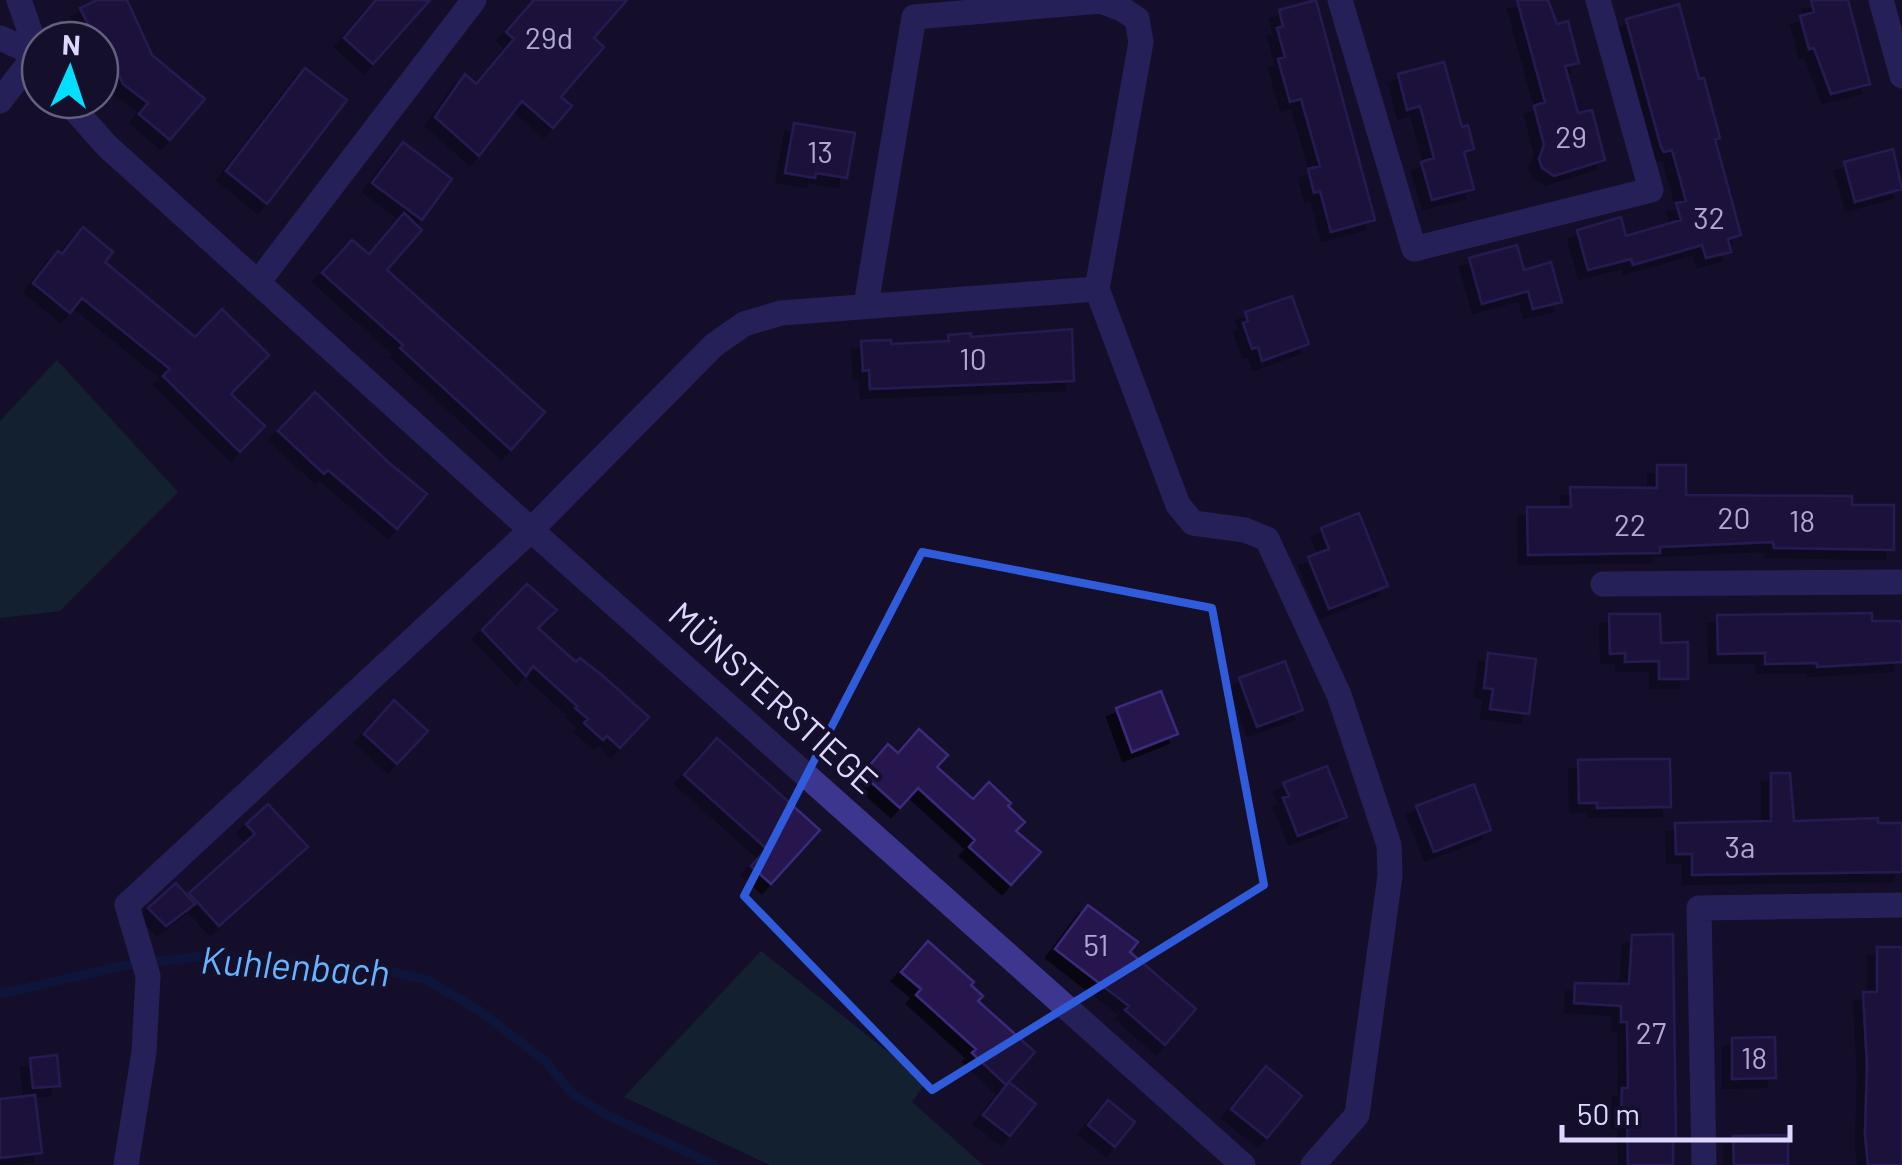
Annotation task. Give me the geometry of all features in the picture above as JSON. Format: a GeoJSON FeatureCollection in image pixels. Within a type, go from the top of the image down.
{"type":"FeatureCollection","features":[{"type":"Feature","properties":{"kind":"street"},"geometry":{"type":"LineString","coordinates":[[259,280],[474,0]]}},
{"type":"Feature","properties":{"kind":"street"},"geometry":{"type":"LineString","coordinates":[[1340,0],[1414,249],[1651,190],[1598,0]]}},
{"type":"Feature","properties":{"kind":"street"},"geometry":{"type":"LineString","coordinates":[[1882,0],[1902,76]]}},
{"type":"Feature","properties":{"kind":"street"},"geometry":{"type":"LineString","coordinates":[[866,305],[914,16],[1101,1],[1137,19],[1140,42],[1097,290],[1178,504],[1193,522],[1245,530],[1267,539],[1339,695],[1389,845],[1390,876],[1358,1116],[1313,1165]]}},
{"type":"Feature","properties":{"kind":"street"},"geometry":{"type":"LineString","coordinates":[[0,102],[20,78]]}},
{"type":"Feature","properties":{"kind":"street","name":"MÜNSTERSTIEGE"},"geometry":{"type":"LineString","coordinates":[[84,120],[107,146],[531,530],[1242,1165]]}},
{"type":"Feature","properties":{"kind":"street"},"geometry":{"type":"LineString","coordinates":[[126,1165],[144,1052],[148,976],[127,905],[531,530],[714,345],[744,324],[781,313],[1097,290]]}},
{"type":"Feature","properties":{"kind":"street"},"geometry":{"type":"LineString","coordinates":[[1603,584],[1902,582]]}},
{"type":"Feature","properties":{"kind":"street"},"geometry":{"type":"LineString","coordinates":[[1704,1165],[1699,908],[1902,905]]}},
{"type":"Feature","properties":{"kind":"highlighted area"},"geometry":{"type":"Polygon","coordinates":[[[922,552],[1212,608],[1264,885],[932,1090],[744,896],[922,552]]]}},
{"type":"Feature","properties":{"kind":"green space"},"geometry":{"type":"Polygon","coordinates":[[[57,360],[178,492],[60,611],[0,618],[0,421],[57,360]]]}},
{"type":"Feature","properties":{"kind":"green space"},"geometry":{"type":"Polygon","coordinates":[[[761,951],[926,1082],[912,1102],[983,1165],[770,1165],[624,1097],[761,951]]]}},
{"type":"Feature","properties":{"kind":"building"},"geometry":{"type":"Polygon","coordinates":[[[97,0],[127,0],[152,55],[205,99],[170,140],[139,114],[148,103],[123,84],[120,77],[120,20],[86,20],[80,8],[97,0]]]}},
{"type":"Feature","properties":{"kind":"building"},"geometry":{"type":"Polygon","coordinates":[[[376,0],[430,0],[373,64],[344,38],[376,0]]]}},
{"type":"Feature","properties":{"kind":"building"},"geometry":{"type":"Polygon","coordinates":[[[534,0],[627,0],[594,38],[604,47],[561,97],[572,106],[553,128],[522,101],[479,156],[435,117],[465,74],[476,84],[514,39],[506,32],[534,0]]]}},
{"type":"Feature","properties":{"kind":"building"},"geometry":{"type":"Polygon","coordinates":[[[1316,0],[1375,220],[1331,232],[1320,191],[1314,193],[1308,169],[1320,166],[1301,99],[1290,102],[1278,59],[1285,57],[1277,28],[1283,26],[1279,10],[1316,0]]]}},
{"type":"Feature","properties":{"kind":"building"},"geometry":{"type":"Polygon","coordinates":[[[1517,0],[1548,0],[1557,24],[1568,21],[1579,63],[1565,66],[1578,113],[1592,110],[1605,160],[1554,176],[1542,168],[1539,159],[1544,145],[1534,106],[1545,102],[1517,0]]]}},
{"type":"Feature","properties":{"kind":"building"},"geometry":{"type":"Polygon","coordinates":[[[1811,0],[1848,0],[1870,84],[1831,94],[1814,48],[1809,49],[1800,16],[1814,12],[1811,0]]]}},
{"type":"Feature","properties":{"kind":"building"},"geometry":{"type":"Polygon","coordinates":[[[1679,4],[1699,79],[1704,78],[1720,138],[1715,139],[1741,235],[1728,239],[1731,252],[1706,258],[1702,245],[1633,265],[1631,259],[1588,270],[1577,230],[1621,217],[1626,236],[1681,220],[1676,203],[1686,201],[1672,150],[1664,152],[1661,147],[1626,19],[1679,4]]]}},
{"type":"Feature","properties":{"kind":"building"},"geometry":{"type":"Polygon","coordinates":[[[1444,62],[1462,127],[1468,125],[1474,149],[1464,152],[1474,189],[1432,200],[1421,162],[1434,158],[1420,106],[1407,110],[1398,74],[1444,62]]]}},
{"type":"Feature","properties":{"kind":"building"},"geometry":{"type":"Polygon","coordinates":[[[305,68],[347,100],[267,204],[226,171],[305,68]]]}},
{"type":"Feature","properties":{"kind":"building"},"geometry":{"type":"Polygon","coordinates":[[[794,123],[855,133],[847,178],[785,173],[794,123]]]}},
{"type":"Feature","properties":{"kind":"building"},"geometry":{"type":"Polygon","coordinates":[[[403,142],[452,179],[422,220],[372,183],[403,142]]]}},
{"type":"Feature","properties":{"kind":"building"},"geometry":{"type":"Polygon","coordinates":[[[1893,149],[1902,189],[1855,202],[1844,162],[1893,149]]]}},
{"type":"Feature","properties":{"kind":"building"},"geometry":{"type":"Polygon","coordinates":[[[404,213],[422,230],[387,270],[545,412],[511,450],[322,273],[352,240],[369,254],[404,213]]]}},
{"type":"Feature","properties":{"kind":"building"},"geometry":{"type":"Polygon","coordinates":[[[83,227],[113,252],[105,262],[195,337],[222,309],[269,355],[231,394],[265,426],[240,452],[163,376],[170,369],[82,298],[70,313],[33,283],[83,227]]]}},
{"type":"Feature","properties":{"kind":"building"},"geometry":{"type":"Polygon","coordinates":[[[1517,245],[1524,270],[1551,262],[1562,302],[1533,309],[1528,291],[1482,304],[1469,258],[1517,245]]]}},
{"type":"Feature","properties":{"kind":"building"},"geometry":{"type":"Polygon","coordinates":[[[1292,296],[1309,344],[1262,361],[1258,347],[1252,349],[1243,323],[1248,321],[1245,312],[1292,296]]]}},
{"type":"Feature","properties":{"kind":"building"},"geometry":{"type":"Polygon","coordinates":[[[1072,329],[1074,381],[870,389],[869,370],[863,371],[861,341],[949,341],[948,335],[971,333],[971,337],[1072,329]]]}},
{"type":"Feature","properties":{"kind":"building"},"geometry":{"type":"Polygon","coordinates":[[[315,392],[427,494],[397,529],[328,470],[324,474],[278,431],[315,392]]]}},
{"type":"Feature","properties":{"kind":"building"},"geometry":{"type":"Polygon","coordinates":[[[1657,465],[1686,465],[1686,495],[1852,496],[1852,505],[1894,505],[1894,550],[1774,548],[1773,542],[1660,547],[1660,553],[1528,555],[1527,507],[1571,507],[1570,487],[1657,488],[1657,465]]]}},
{"type":"Feature","properties":{"kind":"building"},"geometry":{"type":"Polygon","coordinates":[[[1359,513],[1388,586],[1329,609],[1308,557],[1329,549],[1321,528],[1359,513]]]}},
{"type":"Feature","properties":{"kind":"building"},"geometry":{"type":"Polygon","coordinates":[[[527,584],[557,610],[538,628],[576,662],[580,658],[603,676],[649,717],[620,748],[607,736],[603,740],[584,723],[588,719],[577,706],[533,666],[526,676],[482,630],[527,584]]]}},
{"type":"Feature","properties":{"kind":"building"},"geometry":{"type":"Polygon","coordinates":[[[1872,613],[1872,621],[1902,621],[1902,662],[1817,667],[1817,663],[1765,664],[1765,653],[1718,654],[1717,615],[1872,613]]]}},
{"type":"Feature","properties":{"kind":"building"},"geometry":{"type":"Polygon","coordinates":[[[1609,614],[1660,614],[1661,643],[1688,642],[1688,679],[1659,679],[1659,661],[1625,662],[1625,653],[1610,654],[1609,614]]]}},
{"type":"Feature","properties":{"kind":"building"},"geometry":{"type":"Polygon","coordinates":[[[1488,653],[1536,659],[1529,714],[1490,709],[1493,689],[1484,688],[1488,653]]]}},
{"type":"Feature","properties":{"kind":"building"},"geometry":{"type":"Polygon","coordinates":[[[1285,661],[1303,710],[1257,727],[1239,678],[1285,661]]]}},
{"type":"Feature","properties":{"kind":"building"},"geometry":{"type":"Polygon","coordinates":[[[1161,691],[1178,734],[1132,752],[1116,708],[1161,691]]]}},
{"type":"Feature","properties":{"kind":"building"},"geometry":{"type":"Polygon","coordinates":[[[394,700],[428,731],[397,764],[364,734],[394,700]]]}},
{"type":"Feature","properties":{"kind":"building"},"geometry":{"type":"Polygon","coordinates":[[[919,729],[948,755],[937,767],[973,799],[989,782],[1025,822],[1016,831],[1041,852],[1011,885],[969,847],[975,840],[918,788],[900,808],[862,774],[888,744],[898,753],[919,729]]]}},
{"type":"Feature","properties":{"kind":"building"},"geometry":{"type":"Polygon","coordinates":[[[717,738],[820,830],[771,884],[751,866],[767,849],[684,775],[717,738]]]}},
{"type":"Feature","properties":{"kind":"building"},"geometry":{"type":"Polygon","coordinates":[[[1670,759],[1671,807],[1597,808],[1597,803],[1579,803],[1578,760],[1670,759]]]}},
{"type":"Feature","properties":{"kind":"building"},"geometry":{"type":"Polygon","coordinates":[[[1327,766],[1347,817],[1298,836],[1283,798],[1289,796],[1283,783],[1327,766]]]}},
{"type":"Feature","properties":{"kind":"building"},"geometry":{"type":"Polygon","coordinates":[[[1771,773],[1790,773],[1794,821],[1878,818],[1878,823],[1902,823],[1902,872],[1692,875],[1692,854],[1676,854],[1675,823],[1771,821],[1771,773]]]}},
{"type":"Feature","properties":{"kind":"building"},"geometry":{"type":"Polygon","coordinates":[[[1474,784],[1491,830],[1434,852],[1416,806],[1474,784]]]}},
{"type":"Feature","properties":{"kind":"building"},"geometry":{"type":"Polygon","coordinates":[[[268,804],[308,847],[219,926],[189,893],[255,834],[246,824],[268,804]]]}},
{"type":"Feature","properties":{"kind":"building"},"geometry":{"type":"Polygon","coordinates":[[[176,883],[195,904],[166,926],[148,908],[176,883]]]}},
{"type":"Feature","properties":{"kind":"building"},"geometry":{"type":"Polygon","coordinates":[[[1088,905],[1138,942],[1130,952],[1196,1009],[1165,1045],[1125,1010],[1129,1006],[1055,949],[1088,905]]]}},
{"type":"Feature","properties":{"kind":"building"},"geometry":{"type":"Polygon","coordinates":[[[1673,934],[1673,1165],[1628,1165],[1627,1119],[1621,1119],[1622,1088],[1628,1088],[1627,1022],[1621,1022],[1621,1006],[1574,1003],[1575,983],[1629,984],[1632,935],[1673,934]]]}},
{"type":"Feature","properties":{"kind":"building"},"geometry":{"type":"Polygon","coordinates":[[[928,941],[974,982],[971,985],[983,996],[978,1001],[1035,1052],[1006,1085],[972,1053],[976,1049],[916,995],[921,989],[901,972],[928,941]]]}},
{"type":"Feature","properties":{"kind":"building"},"geometry":{"type":"Polygon","coordinates":[[[1877,947],[1902,947],[1902,1165],[1868,1165],[1863,992],[1877,992],[1877,947]]]}},
{"type":"Feature","properties":{"kind":"building"},"geometry":{"type":"Polygon","coordinates":[[[1775,1037],[1776,1078],[1732,1079],[1732,1038],[1775,1037]]]}},
{"type":"Feature","properties":{"kind":"building"},"geometry":{"type":"Polygon","coordinates":[[[57,1055],[60,1086],[33,1088],[30,1058],[57,1055]]]}},
{"type":"Feature","properties":{"kind":"building"},"geometry":{"type":"Polygon","coordinates":[[[1266,1066],[1302,1096],[1267,1138],[1231,1109],[1266,1066]]]}},
{"type":"Feature","properties":{"kind":"building"},"geometry":{"type":"Polygon","coordinates":[[[1009,1082],[1036,1104],[1010,1136],[983,1115],[1009,1082]]]}},
{"type":"Feature","properties":{"kind":"building"},"geometry":{"type":"Polygon","coordinates":[[[35,1095],[42,1153],[0,1158],[0,1099],[35,1095]]]}},
{"type":"Feature","properties":{"kind":"building"},"geometry":{"type":"Polygon","coordinates":[[[1108,1100],[1135,1122],[1115,1147],[1088,1125],[1108,1100]]]}},
{"type":"Feature","properties":{"kind":"building"},"geometry":{"type":"Polygon","coordinates":[[[1788,1135],[1788,1165],[1734,1165],[1733,1136],[1788,1135]]]}},
{"type":"Feature","properties":{"kind":"waterway","name":"Kuhlenbach"},"geometry":{"type":"LineString","coordinates":[[0,994],[121,966],[212,955],[376,968],[427,980],[480,1011],[545,1061],[573,1094],[603,1113],[715,1165]]}}]}
